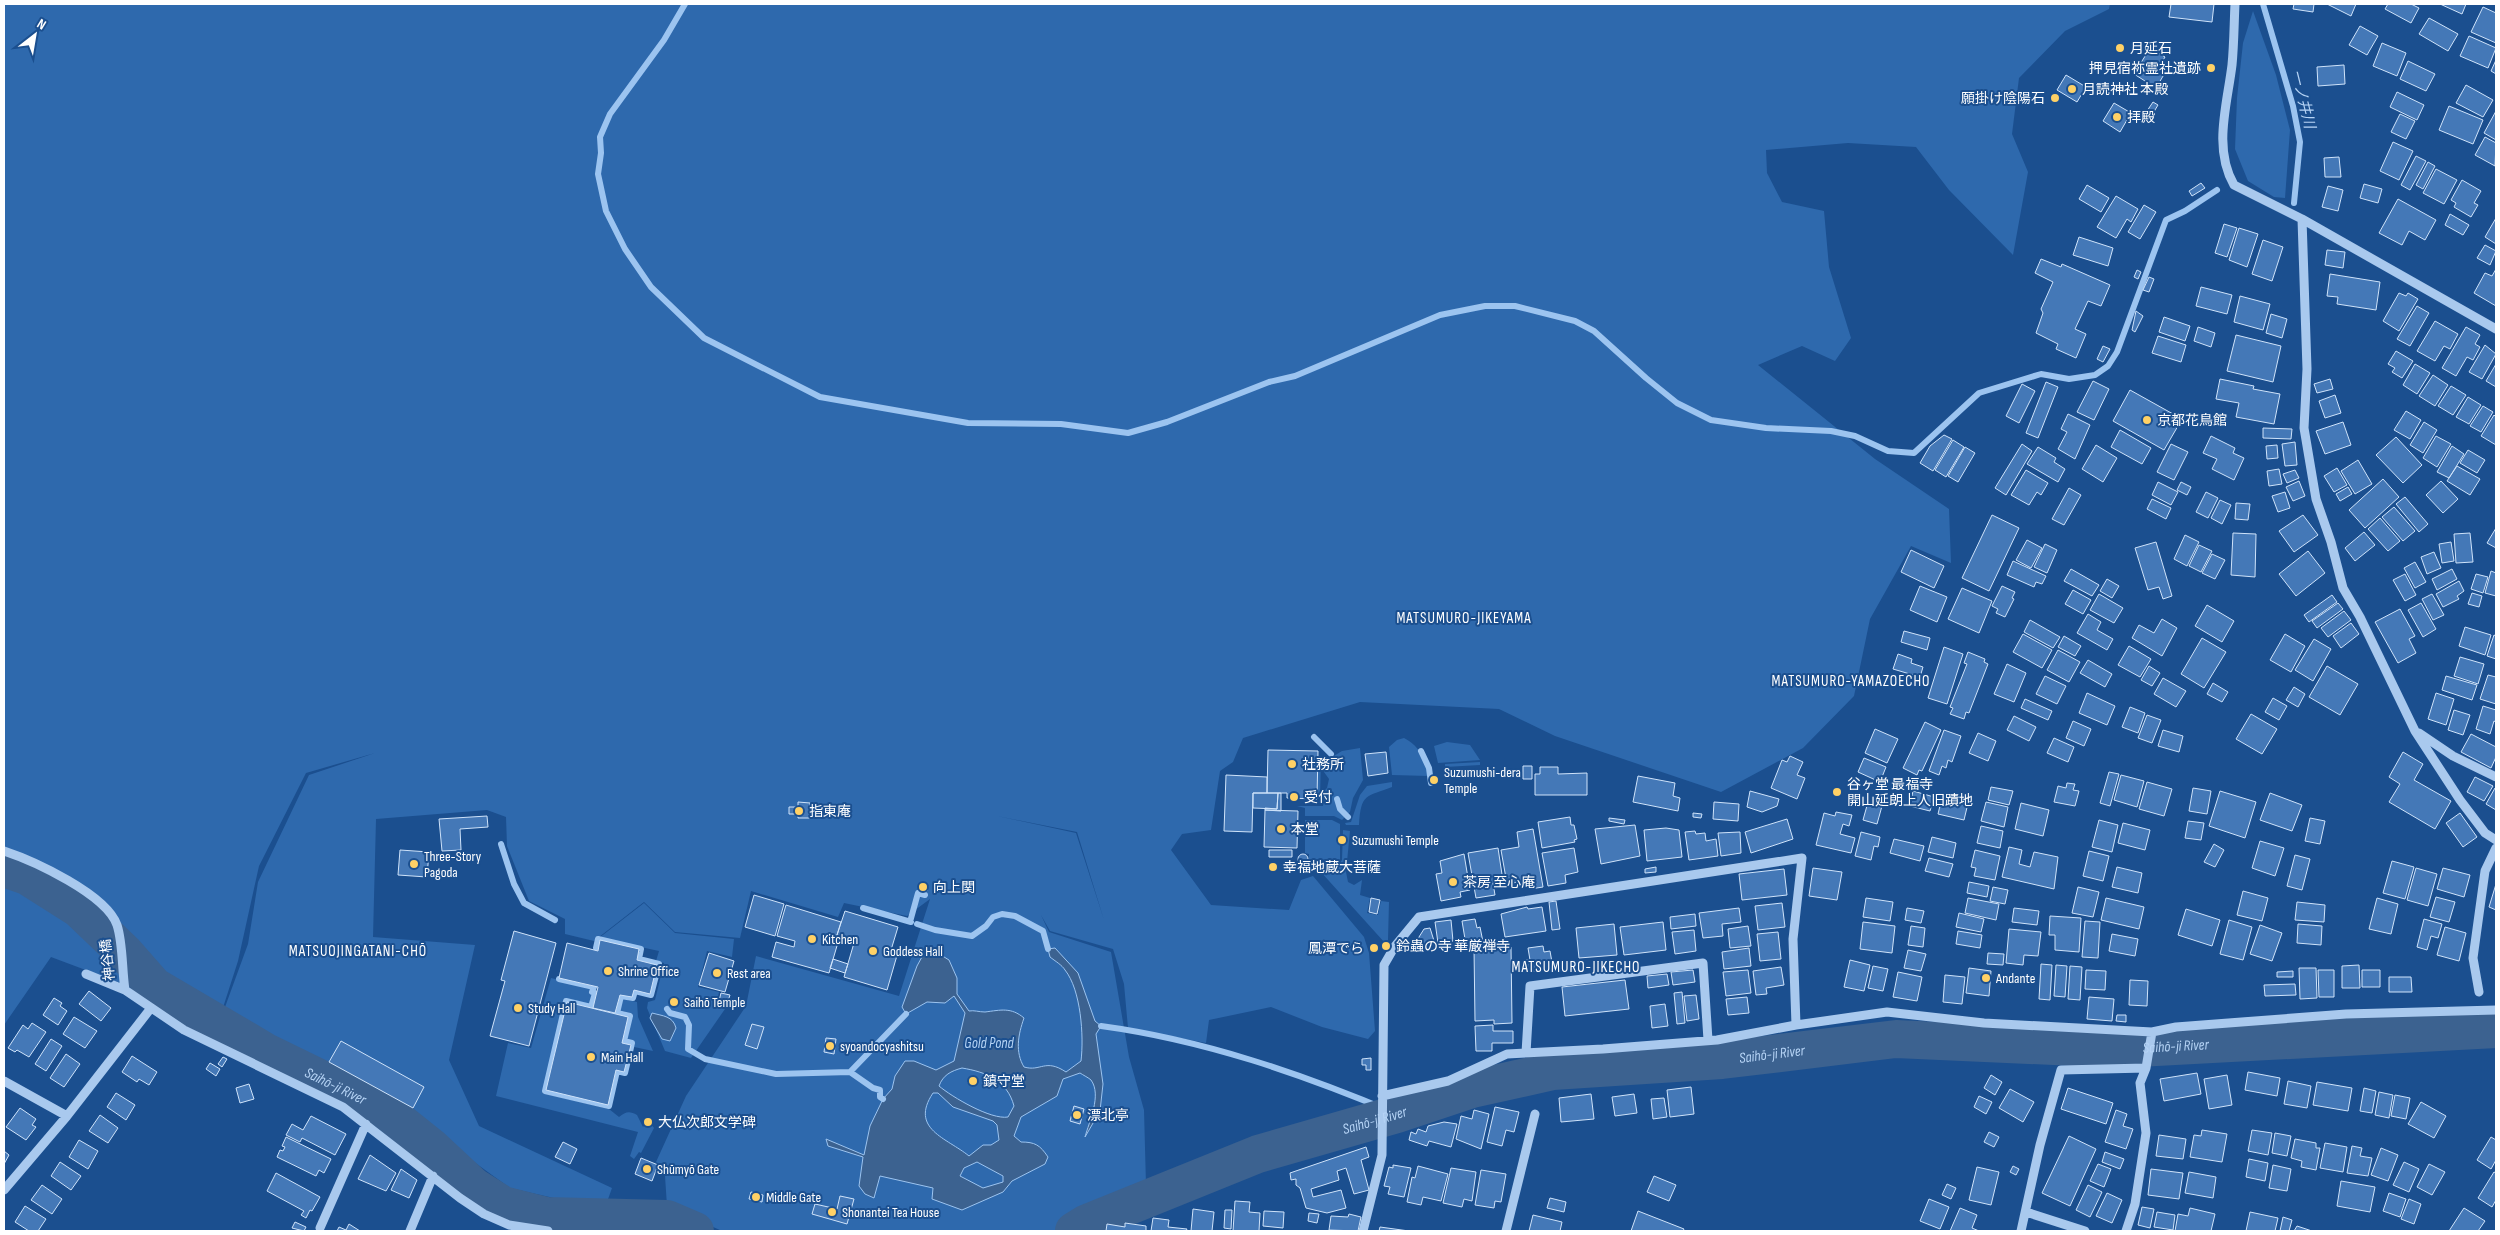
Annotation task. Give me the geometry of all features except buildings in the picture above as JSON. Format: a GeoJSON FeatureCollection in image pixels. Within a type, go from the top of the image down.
{"type":"FeatureCollection","features":[{"type":"Feature","properties":{"kind":"street"},"geometry":{"type":"LineString","coordinates":[[2235,4],[2232,64],[2221,144],[2225,163],[2234,185],[2302,219],[2496,329]]}},
{"type":"Feature","properties":{"kind":"street"},"geometry":{"type":"LineString","coordinates":[[2302,219],[2307,368],[2304,428],[2316,499],[2331,542],[2343,588],[2360,616],[2414,730],[2475,820],[2485,833],[2496,840]]}},
{"type":"Feature","properties":{"kind":"street"},"geometry":{"type":"LineString","coordinates":[[2414,730],[2453,756],[2496,777]]}},
{"type":"Feature","properties":{"kind":"street"},"geometry":{"type":"LineString","coordinates":[[2479,992],[2473,958],[2485,871],[2496,848]]}},
{"type":"Feature","properties":{"kind":"street","name":"神谷橋"},"geometry":{"type":"LineString","coordinates":[[4,851],[48,869],[80,888],[111,914],[117,926],[125,990]]}},
{"type":"Feature","properties":{"kind":"street"},"geometry":{"type":"LineString","coordinates":[[1363,1231],[1382,1155],[1384,965],[1395,946],[1419,917],[1478,906],[1802,858],[1793,939],[1796,1025]]}},
{"type":"Feature","properties":{"kind":"street"},"geometry":{"type":"LineString","coordinates":[[1526,1053],[1530,986],[1703,963],[1708,1040]]}},
{"type":"Feature","properties":{"kind":"street"},"geometry":{"type":"LineString","coordinates":[[86,974],[125,990],[184,1030],[343,1107],[460,1198],[484,1214],[509,1225],[548,1231]]}},
{"type":"Feature","properties":{"kind":"street"},"geometry":{"type":"LineString","coordinates":[[4,1190],[67,1116],[151,1008]]}},
{"type":"Feature","properties":{"kind":"street"},"geometry":{"type":"LineString","coordinates":[[1382,1096],[1448,1081],[1507,1054],[1603,1049],[1708,1040],[1886,1012],[1984,1023],[2152,1032],[2176,1027],[2346,1014],[2496,1010]]}},
{"type":"Feature","properties":{"kind":"street"},"geometry":{"type":"LineString","coordinates":[[2126,1231],[2135,1204],[2146,1133],[2140,1083],[2146,1068],[2152,1032]]}},
{"type":"Feature","properties":{"kind":"street"},"geometry":{"type":"LineString","coordinates":[[2021,1231],[2040,1145],[2060,1070],[2146,1068]]}},
{"type":"Feature","properties":{"kind":"street"},"geometry":{"type":"LineString","coordinates":[[4,1081],[67,1116]]}},
{"type":"Feature","properties":{"kind":"street"},"geometry":{"type":"LineString","coordinates":[[1506,1231],[1535,1114]]}},
{"type":"Feature","properties":{"kind":"street"},"geometry":{"type":"LineString","coordinates":[[320,1228],[366,1124]]}},
{"type":"Feature","properties":{"kind":"street"},"geometry":{"type":"LineString","coordinates":[[410,1231],[433,1176]]}},
{"type":"Feature","properties":{"kind":"street"},"geometry":{"type":"LineString","coordinates":[[2026,1212],[2085,1231]]}},
{"type":"Feature","properties":{"kind":"shaded area"},"geometry":{"type":"Polygon","coordinates":[[[4,4],[2110,4],[2109,9],[2065,31],[2019,78],[2012,134],[2028,172],[2013,255],[1949,190],[1916,147],[1848,143],[1766,150],[1767,173],[1782,202],[1824,211],[1829,267],[1851,338],[1835,361],[1802,346],[1758,365],[1875,459],[1949,509],[1951,563],[1911,546],[1870,619],[1854,696],[1803,748],[1721,792],[1555,736],[1499,709],[1360,702],[1243,738],[1233,762],[1220,771],[1211,830],[1182,834],[1171,850],[1211,905],[1289,910],[1301,880],[1313,876],[1364,937],[1369,953],[1375,1031],[1368,1039],[1322,1027],[1271,1007],[1209,1020],[1206,1043],[1128,1028],[1124,984],[1113,949],[1050,931],[1041,915],[1049,932],[1111,952],[1129,1057],[1144,1110],[1146,1185],[1074,1219],[1055,1231],[722,1231],[667,1206],[665,1176],[657,1172],[659,1164],[656,1162],[686,1096],[746,1006],[756,956],[899,996],[930,899],[907,916],[844,903],[838,917],[751,891],[740,938],[675,932],[644,902],[594,941],[565,934],[565,919],[529,901],[507,846],[506,817],[487,810],[376,819],[373,937],[475,945],[449,1060],[479,1126],[612,1188],[607,1202],[558,1199],[510,1188],[391,1102],[221,1018],[248,944],[258,882],[309,775],[375,753],[306,773],[259,866],[238,961],[219,1020],[51,957],[4,1025],[4,4]],[[997,816],[1076,833],[1104,920],[1077,832],[997,816]]]}},
{"type":"Feature","properties":{"kind":"shaded area"},"geometry":{"type":"Polygon","coordinates":[[[2253,11],[2276,75],[2290,130],[2285,198],[2274,197],[2248,181],[2235,149],[2237,98],[2243,43],[2253,11]]]}},
{"type":"Feature","properties":{"kind":"shaded area"},"geometry":{"type":"Polygon","coordinates":[[[1404,738],[1418,749],[1429,776],[1392,775],[1389,747],[1397,740],[1404,738]]]}},
{"type":"Feature","properties":{"kind":"shaded area"},"geometry":{"type":"Polygon","coordinates":[[[1447,742],[1470,745],[1480,760],[1438,763],[1434,746],[1447,742]]]}},
{"type":"Feature","properties":{"kind":"shaded area"},"geometry":{"type":"Polygon","coordinates":[[[1360,748],[1363,780],[1353,798],[1350,812],[1342,820],[1334,816],[1305,816],[1305,808],[1297,806],[1323,806],[1324,791],[1327,788],[1329,779],[1324,772],[1324,762],[1342,751],[1360,748]]]}},
{"type":"Feature","properties":{"kind":"shaded area"},"geometry":{"type":"Polygon","coordinates":[[[1318,758],[1321,758],[1320,799],[1318,799],[1318,758]]]}},
{"type":"Feature","properties":{"kind":"shaded area"},"geometry":{"type":"Polygon","coordinates":[[[1480,762],[1480,765],[1445,767],[1445,764],[1480,762]]]}},
{"type":"Feature","properties":{"kind":"shaded area"},"geometry":{"type":"Polygon","coordinates":[[[1392,782],[1392,787],[1366,798],[1361,807],[1359,825],[1346,825],[1345,823],[1351,822],[1360,795],[1367,786],[1392,782]]]}},
{"type":"Feature","properties":{"kind":"shaded area"},"geometry":{"type":"Polygon","coordinates":[[[1305,820],[1332,820],[1340,824],[1340,860],[1309,859],[1309,854],[1305,853],[1305,820]]]}},
{"type":"Feature","properties":{"kind":"shaded area"},"geometry":{"type":"Polygon","coordinates":[[[1343,830],[1350,831],[1346,872],[1348,882],[1354,885],[1362,880],[1360,895],[1370,898],[1367,913],[1378,915],[1381,901],[1389,902],[1388,940],[1385,943],[1320,871],[1319,861],[1339,862],[1335,869],[1342,860],[1343,830]]]}},
{"type":"Feature","properties":{"kind":"shaded area"},"geometry":{"type":"Polygon","coordinates":[[[644,903],[675,933],[734,939],[732,957],[707,951],[698,987],[719,992],[716,1006],[725,1009],[691,1058],[665,1051],[647,1008],[648,1002],[655,1000],[664,963],[656,961],[659,951],[599,938],[644,903]]]}},
{"type":"Feature","properties":{"kind":"shaded area"},"geometry":{"type":"Polygon","coordinates":[[[551,978],[594,988],[590,1006],[565,1000],[542,1093],[609,1109],[619,1117],[628,1112],[632,1113],[637,1115],[643,1127],[648,1120],[654,1128],[641,1153],[639,1152],[634,1159],[630,1156],[638,1132],[496,1096],[508,1043],[531,1048],[551,978]]]}},
{"type":"Feature","properties":{"kind":"shaded area"},"geometry":{"type":"Polygon","coordinates":[[[623,999],[637,1002],[638,1017],[653,1051],[634,1047],[635,1042],[627,1039],[633,1014],[619,1010],[623,999]]]}},
{"type":"Feature","properties":{"kind":"water","name":"Gold Pond"},"geometry":{"type":"Polygon","coordinates":[[[1055,948],[1078,973],[1095,1021],[1101,1026],[1096,1034],[1103,1084],[1100,1111],[1085,1137],[1094,1108],[1095,1093],[1091,1080],[1080,1073],[1063,1079],[1057,1096],[1021,1117],[1014,1136],[1021,1142],[1037,1145],[1048,1157],[1045,1164],[1012,1181],[1003,1192],[962,1210],[932,1199],[933,1188],[880,1176],[874,1198],[865,1194],[859,1186],[863,1157],[828,1146],[826,1139],[864,1155],[870,1126],[883,1099],[892,1089],[895,1076],[905,1061],[914,1061],[936,1070],[954,1061],[965,1013],[954,996],[945,1003],[927,1002],[906,1014],[902,1007],[923,955],[936,952],[949,960],[957,978],[957,994],[969,1011],[1006,1010],[1015,1012],[1024,1018],[1018,1049],[1024,1067],[1053,1066],[1066,1072],[1081,1061],[1080,1014],[1075,989],[1062,966],[1050,957],[1048,949],[1055,948]],[[962,1068],[948,1074],[939,1086],[953,1096],[982,1111],[992,1115],[1008,1117],[1014,1106],[1011,1097],[1001,1084],[987,1075],[962,1068]],[[933,1093],[927,1105],[925,1116],[928,1124],[942,1138],[969,1156],[983,1145],[991,1145],[999,1140],[997,1125],[993,1121],[953,1107],[938,1093],[933,1093]],[[977,1162],[964,1168],[960,1176],[983,1188],[1003,1182],[1003,1176],[977,1162]]]}},
{"type":"Feature","properties":{"kind":"water"},"geometry":{"type":"Polygon","coordinates":[[[652,1013],[667,1017],[675,1024],[676,1028],[670,1041],[662,1039],[650,1018],[652,1013]]]}},
{"type":"Feature","properties":{"kind":"waterway"},"geometry":{"type":"LineString","coordinates":[[685,4],[664,40],[610,114],[600,137],[601,153],[598,174],[606,211],[625,249],[651,287],[704,338],[820,397],[968,423],[1061,424],[1128,433],[1167,422],[1269,382],[1295,376],[1440,315],[1485,306],[1515,306],[1575,321],[1594,331],[1677,403],[1711,420],[1766,428],[1831,431],[1855,436],[1888,451],[1914,453],[1979,393],[2041,374],[2069,379],[2095,375],[2108,366],[2117,352],[2166,220],[2185,211],[2217,190]]}},
{"type":"Feature","properties":{"kind":"waterway","name":"一ノ井川"},"geometry":{"type":"LineString","coordinates":[[2263,4],[2293,106],[2300,142],[2294,203]]}},
{"type":"Feature","properties":{"kind":"waterway"},"geometry":{"type":"LineString","coordinates":[[1314,737],[1331,754]]}},
{"type":"Feature","properties":{"kind":"waterway"},"geometry":{"type":"LineString","coordinates":[[1421,751],[1429,768],[1431,783]]}},
{"type":"Feature","properties":{"kind":"waterway"},"geometry":{"type":"LineString","coordinates":[[1337,799],[1340,809],[1348,817]]}},
{"type":"Feature","properties":{"kind":"waterway"},"geometry":{"type":"LineString","coordinates":[[501,844],[514,884],[524,903],[555,920]]}},
{"type":"Feature","properties":{"kind":"waterway","name":"Saihō-ji River"},"geometry":{"type":"LineString","coordinates":[[4,868],[27,876],[79,909],[125,953],[154,986],[266,1052],[385,1110],[430,1146],[473,1186],[503,1205],[546,1216],[667,1219],[695,1231]]}},
{"type":"Feature","properties":{"kind":"waterway"},"geometry":{"type":"LineString","coordinates":[[910,922],[918,893],[925,895]]}},
{"type":"Feature","properties":{"kind":"waterway"},"geometry":{"type":"LineString","coordinates":[[863,908],[911,922]]}},
{"type":"Feature","properties":{"kind":"waterway"},"geometry":{"type":"LineString","coordinates":[[917,924],[935,930],[972,936],[986,926],[993,917],[1002,914],[1015,916],[1043,931],[1048,949]]}},
{"type":"Feature","properties":{"kind":"waterway"},"geometry":{"type":"LineString","coordinates":[[559,979],[594,987],[592,992],[595,993],[591,1007],[566,1001],[545,1091],[609,1106],[617,1071],[625,1073],[632,1043],[624,1041],[630,1016],[617,1013],[621,996],[633,998],[635,991],[651,995],[659,964],[639,959],[641,949],[598,939],[596,948]]}},
{"type":"Feature","properties":{"kind":"waterway"},"geometry":{"type":"LineString","coordinates":[[667,1009],[670,1013],[685,1017],[689,1025],[688,1049],[705,1059],[776,1074],[850,1072],[873,1088],[880,1090],[880,1097],[883,1099]]}},
{"type":"Feature","properties":{"kind":"waterway"},"geometry":{"type":"LineString","coordinates":[[850,1072],[906,1014]]}},
{"type":"Feature","properties":{"kind":"waterway"},"geometry":{"type":"LineString","coordinates":[[1101,1026],[1139,1032],[1215,1049],[1289,1072],[1397,1114]]}},
{"type":"Feature","properties":{"kind":"waterway","name":"Saihō-ji River"},"geometry":{"type":"LineString","coordinates":[[1074,1231],[1087,1223],[1258,1154],[1397,1114],[1472,1089],[1553,1071],[1722,1060],[1896,1039],[2119,1049],[2496,1029]]}},
{"type":"Feature","properties":{"kind":"place","name":"月延石"},"geometry":{"type":"Point","coordinates":[2120,48]}},
{"type":"Feature","properties":{"kind":"place","name":"押見宿祢霊社遺跡"},"geometry":{"type":"Point","coordinates":[2211,68]}},
{"type":"Feature","properties":{"kind":"place","name":"月読神社 本殿"},"geometry":{"type":"Point","coordinates":[2072,89]}},
{"type":"Feature","properties":{"kind":"place","name":"願掛け陰陽石"},"geometry":{"type":"Point","coordinates":[2055,98]}},
{"type":"Feature","properties":{"kind":"place","name":"拝殿"},"geometry":{"type":"Point","coordinates":[2117,117]}},
{"type":"Feature","properties":{"kind":"place","name":"京都花鳥館"},"geometry":{"type":"Point","coordinates":[2147,420]}},
{"type":"Feature","properties":{"kind":"place","name":"社務所"},"geometry":{"type":"Point","coordinates":[1292,764]}},
{"type":"Feature","properties":{"kind":"place","name":"Suzumushi-dera Temple"},"geometry":{"type":"Point","coordinates":[1434,780]}},
{"type":"Feature","properties":{"kind":"place","name":"谷ヶ堂 最福寺 開山延朗上人旧蹟地"},"geometry":{"type":"Point","coordinates":[1837,792]}},
{"type":"Feature","properties":{"kind":"place","name":"受付"},"geometry":{"type":"Point","coordinates":[1294,797]}},
{"type":"Feature","properties":{"kind":"place","name":"指東庵"},"geometry":{"type":"Point","coordinates":[799,811]}},
{"type":"Feature","properties":{"kind":"place","name":"本堂"},"geometry":{"type":"Point","coordinates":[1281,829]}},
{"type":"Feature","properties":{"kind":"place","name":"Suzumushi Temple"},"geometry":{"type":"Point","coordinates":[1342,840]}},
{"type":"Feature","properties":{"kind":"place","name":"Three-Story Pagoda"},"geometry":{"type":"Point","coordinates":[414,864]}},
{"type":"Feature","properties":{"kind":"place","name":"幸福地蔵大菩薩"},"geometry":{"type":"Point","coordinates":[1273,867]}},
{"type":"Feature","properties":{"kind":"place","name":"茶房 至心庵"},"geometry":{"type":"Point","coordinates":[1453,882]}},
{"type":"Feature","properties":{"kind":"place","name":"向上関"},"geometry":{"type":"Point","coordinates":[923,887]}},
{"type":"Feature","properties":{"kind":"place","name":"Kitchen"},"geometry":{"type":"Point","coordinates":[812,939]}},
{"type":"Feature","properties":{"kind":"place","name":"鈴蟲の寺 華厳禅寺"},"geometry":{"type":"Point","coordinates":[1386,946]}},
{"type":"Feature","properties":{"kind":"place","name":"鳳潭でら"},"geometry":{"type":"Point","coordinates":[1374,948]}},
{"type":"Feature","properties":{"kind":"place","name":"Goddess Hall"},"geometry":{"type":"Point","coordinates":[873,951]}},
{"type":"Feature","properties":{"kind":"place","name":"Shrine Office"},"geometry":{"type":"Point","coordinates":[608,971]}},
{"type":"Feature","properties":{"kind":"place","name":"Rest area"},"geometry":{"type":"Point","coordinates":[717,973]}},
{"type":"Feature","properties":{"kind":"place","name":"Andante"},"geometry":{"type":"Point","coordinates":[1986,978]}},
{"type":"Feature","properties":{"kind":"place","name":"Saihō Temple"},"geometry":{"type":"Point","coordinates":[674,1002]}},
{"type":"Feature","properties":{"kind":"place","name":"Study Hall"},"geometry":{"type":"Point","coordinates":[518,1008]}},
{"type":"Feature","properties":{"kind":"place","name":"syoandocyashitsu"},"geometry":{"type":"Point","coordinates":[830,1046]}},
{"type":"Feature","properties":{"kind":"place","name":"Main Hall"},"geometry":{"type":"Point","coordinates":[591,1057]}},
{"type":"Feature","properties":{"kind":"place","name":"鎮守堂"},"geometry":{"type":"Point","coordinates":[973,1081]}},
{"type":"Feature","properties":{"kind":"place","name":"漂北亭"},"geometry":{"type":"Point","coordinates":[1077,1115]}},
{"type":"Feature","properties":{"kind":"place","name":"大仏次郎文学碑"},"geometry":{"type":"Point","coordinates":[648,1122]}},
{"type":"Feature","properties":{"kind":"place","name":"Shūmyō Gate"},"geometry":{"type":"Point","coordinates":[647,1169]}},
{"type":"Feature","properties":{"kind":"place","name":"Middle Gate"},"geometry":{"type":"Point","coordinates":[756,1197]}},
{"type":"Feature","properties":{"kind":"place","name":"Shonantei Tea House"},"geometry":{"type":"Point","coordinates":[832,1212]}},
{"type":"Feature","properties":{"kind":"district","name":"MATSUMURO-JIKEYAMA"},"geometry":{"type":"Point","coordinates":[1464,618]}},
{"type":"Feature","properties":{"kind":"district","name":"MATSUMURO-YAMAZOECHO"},"geometry":{"type":"Point","coordinates":[1851,681]}},
{"type":"Feature","properties":{"kind":"district","name":"MATSUOJINGATANI-CHŌ"},"geometry":{"type":"Point","coordinates":[358,951]}},
{"type":"Feature","properties":{"kind":"district","name":"MATSUMURO-JIKECHO"},"geometry":{"type":"Point","coordinates":[1576,967]}}]}
